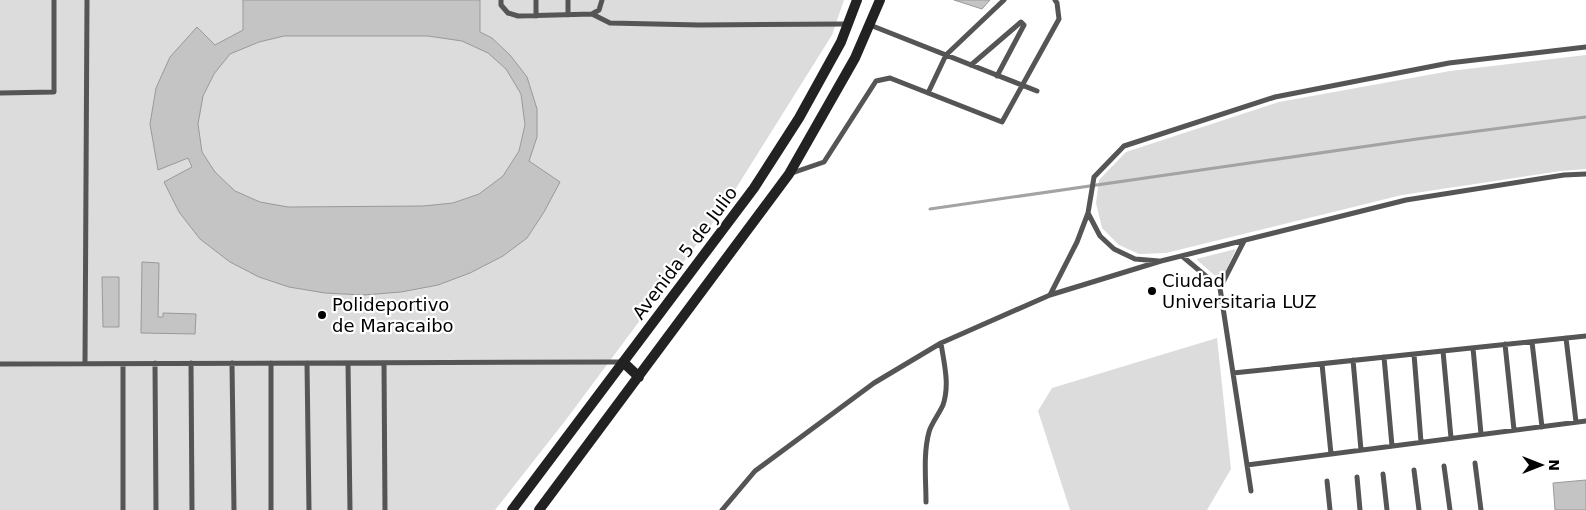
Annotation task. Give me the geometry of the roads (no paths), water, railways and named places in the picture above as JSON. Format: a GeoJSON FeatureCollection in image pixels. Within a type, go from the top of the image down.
{"type":"FeatureCollection","features":[{"type":"Feature","properties":{"kind":"main road","name":"Avenida 5 de Julio"},"geometry":{"type":"LineString","coordinates":[[512,510],[754,188],[799,118],[841,42],[857,0]]}},
{"type":"Feature","properties":{"kind":"main road","name":"Avenida 5 de Julio"},"geometry":{"type":"LineString","coordinates":[[539,510],[789,174],[855,58],[880,0]]}},
{"type":"Feature","properties":{"kind":"main road"},"geometry":{"type":"LineString","coordinates":[[623,362],[639,376]]}},
{"type":"Feature","properties":{"kind":"lane"},"geometry":{"type":"LineString","coordinates":[[0,93],[54,92],[54,0]]}},
{"type":"Feature","properties":{"kind":"lane"},"geometry":{"type":"LineString","coordinates":[[85,364],[87,0]]}},
{"type":"Feature","properties":{"kind":"lane"},"geometry":{"type":"LineString","coordinates":[[500,0],[508,12],[518,16],[592,14],[599,10],[602,0]]}},
{"type":"Feature","properties":{"kind":"lane"},"geometry":{"type":"LineString","coordinates":[[536,0],[536,16]]}},
{"type":"Feature","properties":{"kind":"lane"},"geometry":{"type":"LineString","coordinates":[[568,0],[568,15]]}},
{"type":"Feature","properties":{"kind":"lane"},"geometry":{"type":"LineString","coordinates":[[928,93],[946,55],[1004,0]]}},
{"type":"Feature","properties":{"kind":"lane"},"geometry":{"type":"LineString","coordinates":[[789,174],[824,162],[876,81],[890,78],[1002,122],[1059,19],[1055,0]]}},
{"type":"Feature","properties":{"kind":"lane"},"geometry":{"type":"LineString","coordinates":[[592,14],[610,23],[699,25],[848,24]]}},
{"type":"Feature","properties":{"kind":"lane"},"geometry":{"type":"LineString","coordinates":[[971,65],[1021,22],[1024,25],[997,76]]}},
{"type":"Feature","properties":{"kind":"lane"},"geometry":{"type":"LineString","coordinates":[[870,25],[1036,91]]}},
{"type":"Feature","properties":{"kind":"lane"},"geometry":{"type":"LineString","coordinates":[[1050,295],[1077,242],[1088,213],[1094,177],[1124,146],[1275,97],[1449,63],[1586,47]]}},
{"type":"Feature","properties":{"kind":"lane"},"geometry":{"type":"LineString","coordinates":[[722,510],[755,471],[874,383],[940,343],[1050,295],[1182,256],[1406,200],[1564,175],[1586,174]]}},
{"type":"Feature","properties":{"kind":"lane"},"geometry":{"type":"LineString","coordinates":[[1088,213],[1100,236],[1114,249],[1135,259],[1161,262]]}},
{"type":"Feature","properties":{"kind":"lane"},"geometry":{"type":"LineString","coordinates":[[1244,241],[1220,288],[1251,491]]}},
{"type":"Feature","properties":{"kind":"lane"},"geometry":{"type":"LineString","coordinates":[[1182,256],[1220,288]]}},
{"type":"Feature","properties":{"kind":"lane"},"geometry":{"type":"LineString","coordinates":[[1233,373],[1586,336]]}},
{"type":"Feature","properties":{"kind":"lane"},"geometry":{"type":"LineString","coordinates":[[1566,338],[1576,422]]}},
{"type":"Feature","properties":{"kind":"lane"},"geometry":{"type":"LineString","coordinates":[[1532,342],[1542,427]]}},
{"type":"Feature","properties":{"kind":"lane"},"geometry":{"type":"LineString","coordinates":[[926,502],[926,451],[929,430],[943,404],[946,389],[946,370],[940,343]]}},
{"type":"Feature","properties":{"kind":"lane"},"geometry":{"type":"LineString","coordinates":[[1505,344],[1514,430]]}},
{"type":"Feature","properties":{"kind":"lane"},"geometry":{"type":"LineString","coordinates":[[1473,348],[1481,434]]}},
{"type":"Feature","properties":{"kind":"lane"},"geometry":{"type":"LineString","coordinates":[[1443,351],[1451,438]]}},
{"type":"Feature","properties":{"kind":"lane"},"geometry":{"type":"LineString","coordinates":[[1414,354],[1421,442]]}},
{"type":"Feature","properties":{"kind":"lane"},"geometry":{"type":"LineString","coordinates":[[1384,357],[1392,446]]}},
{"type":"Feature","properties":{"kind":"lane"},"geometry":{"type":"LineString","coordinates":[[1353,360],[1361,450]]}},
{"type":"Feature","properties":{"kind":"lane"},"geometry":{"type":"LineString","coordinates":[[0,364],[623,362]]}},
{"type":"Feature","properties":{"kind":"lane"},"geometry":{"type":"LineString","coordinates":[[271,363],[271,510]]}},
{"type":"Feature","properties":{"kind":"lane"},"geometry":{"type":"LineString","coordinates":[[307,363],[309,510]]}},
{"type":"Feature","properties":{"kind":"lane"},"geometry":{"type":"LineString","coordinates":[[348,363],[350,510]]}},
{"type":"Feature","properties":{"kind":"lane"},"geometry":{"type":"LineString","coordinates":[[384,363],[385,510]]}},
{"type":"Feature","properties":{"kind":"lane"},"geometry":{"type":"LineString","coordinates":[[123,364],[123,510]]}},
{"type":"Feature","properties":{"kind":"lane"},"geometry":{"type":"LineString","coordinates":[[155,364],[156,510]]}},
{"type":"Feature","properties":{"kind":"lane"},"geometry":{"type":"LineString","coordinates":[[191,364],[192,510]]}},
{"type":"Feature","properties":{"kind":"lane"},"geometry":{"type":"LineString","coordinates":[[232,364],[234,510]]}},
{"type":"Feature","properties":{"kind":"lane"},"geometry":{"type":"LineString","coordinates":[[1322,364],[1331,454]]}},
{"type":"Feature","properties":{"kind":"lane"},"geometry":{"type":"LineString","coordinates":[[1247,465],[1586,421]]}},
{"type":"Feature","properties":{"kind":"lane"},"geometry":{"type":"LineString","coordinates":[[1475,463],[1481,510]]}},
{"type":"Feature","properties":{"kind":"lane"},"geometry":{"type":"LineString","coordinates":[[1444,466],[1450,510]]}},
{"type":"Feature","properties":{"kind":"lane"},"geometry":{"type":"LineString","coordinates":[[1414,470],[1419,510]]}},
{"type":"Feature","properties":{"kind":"lane"},"geometry":{"type":"LineString","coordinates":[[1383,474],[1387,510]]}},
{"type":"Feature","properties":{"kind":"lane"},"geometry":{"type":"LineString","coordinates":[[1356,477],[1360,510]]}},
{"type":"Feature","properties":{"kind":"lane"},"geometry":{"type":"LineString","coordinates":[[1327,481],[1330,510]]}},
{"type":"Feature","properties":{"kind":"waterway"},"geometry":{"type":"LineString","coordinates":[[930,209],[1417,139],[1586,117]]}},
{"type":"Feature","properties":{"kind":"place","name":"Ciudad Universitaria LUZ"},"geometry":{"type":"Point","coordinates":[1152,291]}},
{"type":"Feature","properties":{"kind":"place","name":"Polideportivo de Maracaibo"},"geometry":{"type":"Point","coordinates":[322,315]}}]}
